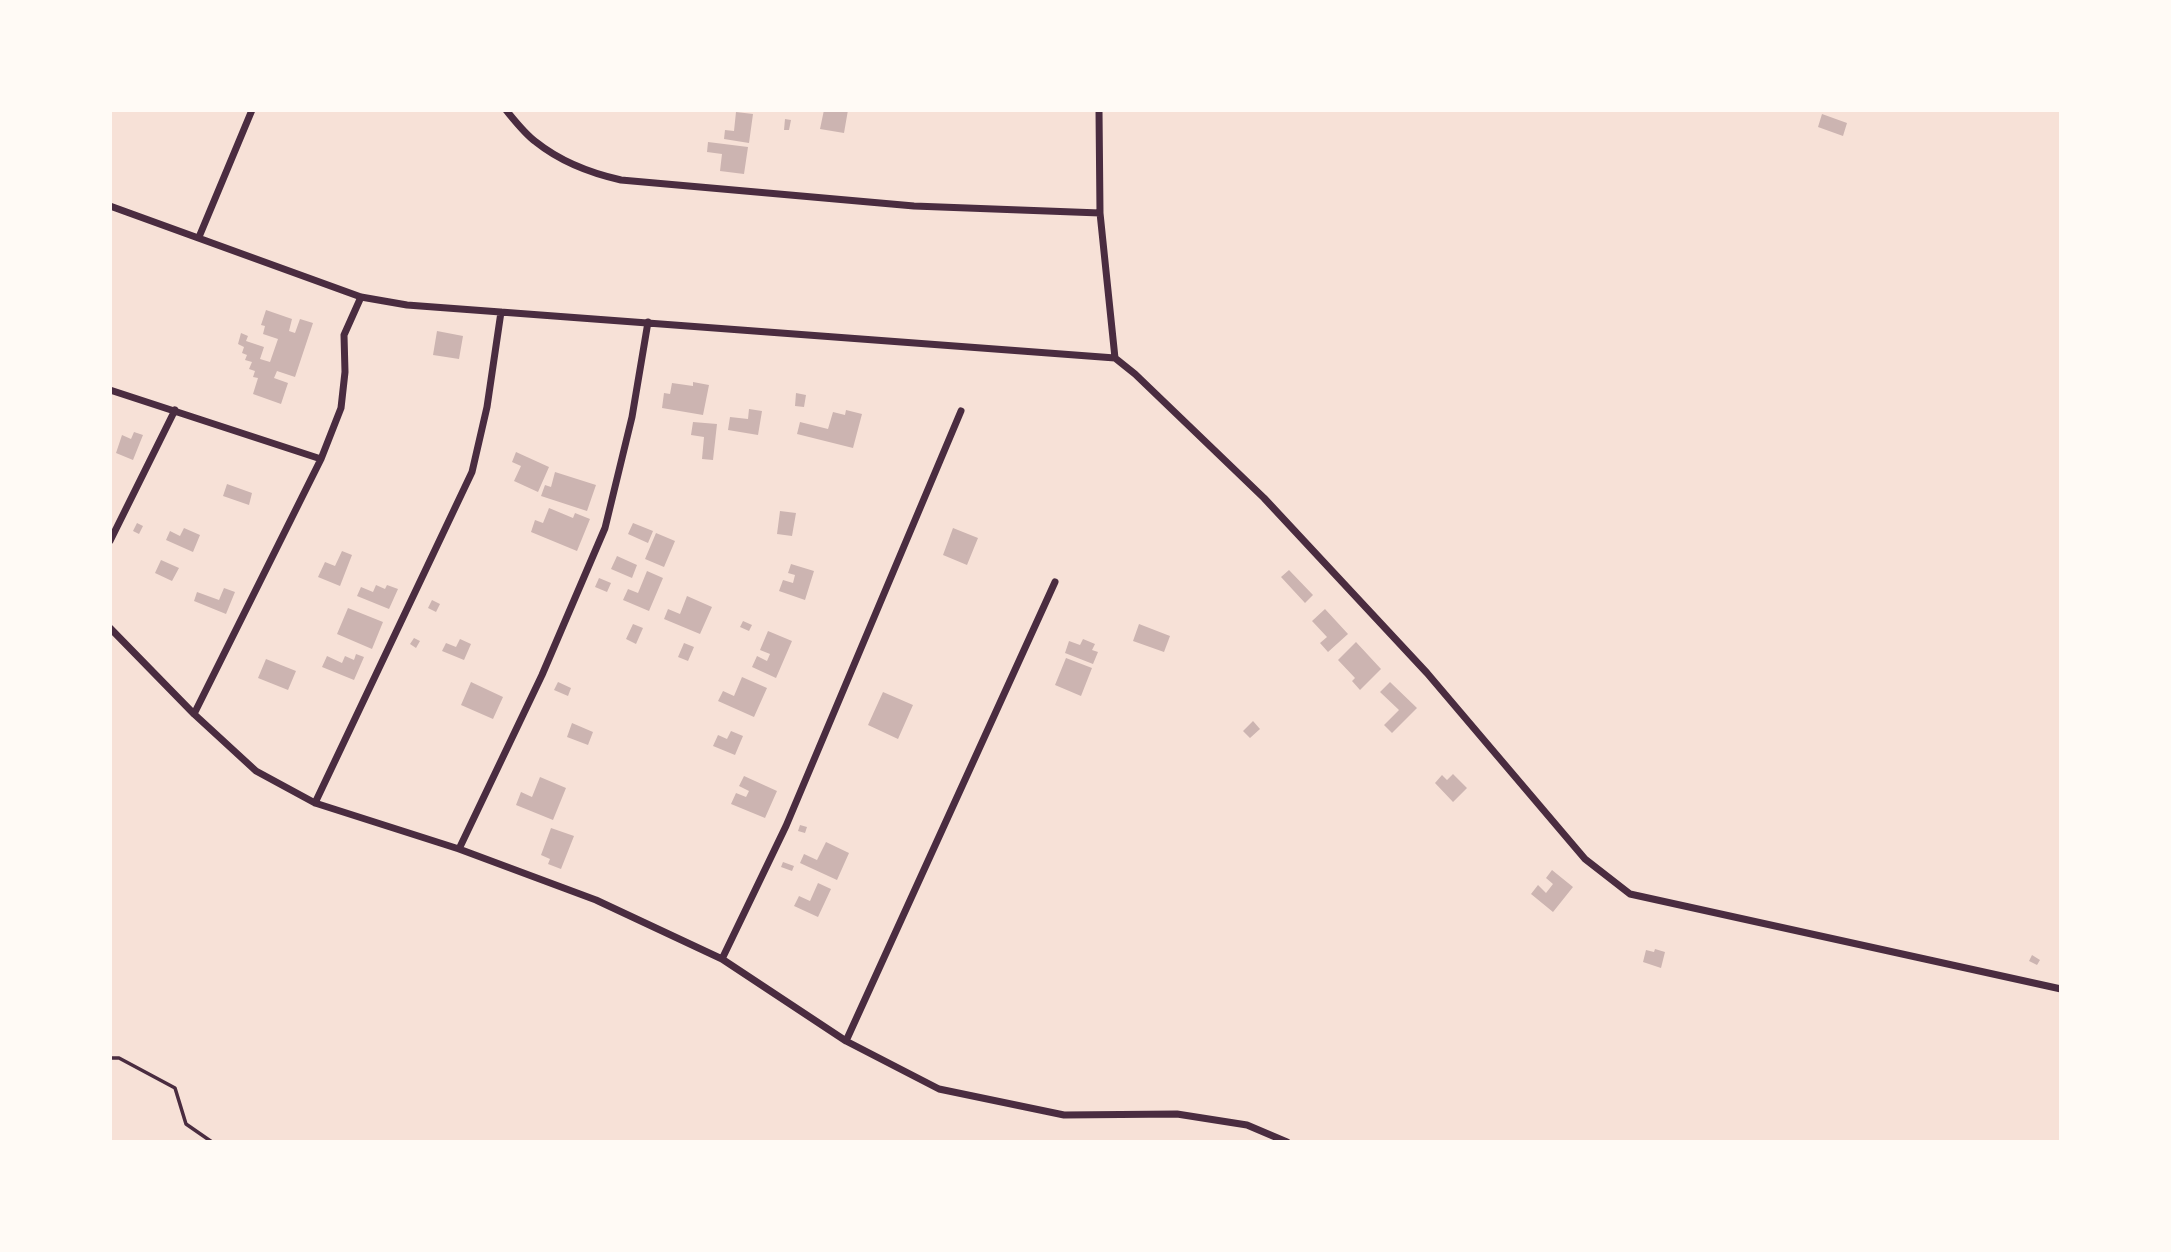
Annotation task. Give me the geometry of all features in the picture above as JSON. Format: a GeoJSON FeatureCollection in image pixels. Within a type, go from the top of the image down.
{"type":"FeatureCollection","features":[{"type":"Feature","properties":{"kind":"street"},"geometry":{"type":"LineString","coordinates":[[199,237],[252,110]]}},
{"type":"Feature","properties":{"kind":"street"},"geometry":{"type":"LineString","coordinates":[[506,110],[535,142],[561,158],[590,173],[621,180],[914,205],[1100,214]]}},
{"type":"Feature","properties":{"kind":"street"},"geometry":{"type":"LineString","coordinates":[[1099,110],[1100,214],[1115,358]]}},
{"type":"Feature","properties":{"kind":"street"},"geometry":{"type":"LineString","coordinates":[[110,206],[361,297],[407,305],[1115,358],[1264,498],[1427,673],[1585,859],[1630,894],[2061,989]]}},
{"type":"Feature","properties":{"kind":"street"},"geometry":{"type":"LineString","coordinates":[[194,714],[321,459],[341,408],[345,372],[344,335],[361,297]]}},
{"type":"Feature","properties":{"kind":"street"},"geometry":{"type":"LineString","coordinates":[[316,803],[472,471],[487,407],[500,312]]}},
{"type":"Feature","properties":{"kind":"street"},"geometry":{"type":"LineString","coordinates":[[459,849],[542,675],[605,528],[632,416],[648,322]]}},
{"type":"Feature","properties":{"kind":"street"},"geometry":{"type":"LineString","coordinates":[[110,390],[321,459]]}},
{"type":"Feature","properties":{"kind":"street"},"geometry":{"type":"LineString","coordinates":[[110,541],[175,410]]}},
{"type":"Feature","properties":{"kind":"street"},"geometry":{"type":"LineString","coordinates":[[722,959],[786,826],[961,411]]}},
{"type":"Feature","properties":{"kind":"street"},"geometry":{"type":"LineString","coordinates":[[846,1041],[1055,582]]}},
{"type":"Feature","properties":{"kind":"street"},"geometry":{"type":"LineString","coordinates":[[110,628],[194,714],[256,771],[316,803],[459,849],[596,900],[722,959],[846,1041],[939,1089],[1064,1115],[1177,1114],[1212,1119],[1247,1125],[1287,1142]]}},
{"type":"Feature","properties":{"kind":"path"},"geometry":{"type":"LineString","coordinates":[[110,1058],[119,1058],[175,1088],[186,1124],[212,1142]]}},
{"type":"Feature","properties":{"kind":"building"},"geometry":{"type":"Polygon","coordinates":[[[824,110],[848,110],[844,133],[820,129],[824,110]]]}},
{"type":"Feature","properties":{"kind":"building"},"geometry":{"type":"Polygon","coordinates":[[[736,112],[753,114],[749,143],[724,139],[725,130],[734,131],[736,112]]]}},
{"type":"Feature","properties":{"kind":"building"},"geometry":{"type":"Polygon","coordinates":[[[1822,114],[1847,123],[1843,136],[1818,127],[1822,114]]]}},
{"type":"Feature","properties":{"kind":"building"},"geometry":{"type":"Polygon","coordinates":[[[785,119],[791,120],[789,130],[784,130],[785,119]]]}},
{"type":"Feature","properties":{"kind":"building"},"geometry":{"type":"Polygon","coordinates":[[[708,142],[748,147],[744,174],[720,171],[722,154],[707,152],[708,142]]]}},
{"type":"Feature","properties":{"kind":"building"},"geometry":{"type":"Polygon","coordinates":[[[266,310],[292,319],[289,331],[295,333],[300,319],[313,323],[295,377],[277,371],[274,378],[288,383],[281,404],[253,394],[258,378],[253,377],[255,371],[249,369],[252,362],[245,360],[247,355],[242,353],[244,347],[238,344],[241,333],[248,336],[246,341],[264,347],[260,359],[270,362],[278,339],[263,334],[265,326],[261,325],[266,310]]]}},
{"type":"Feature","properties":{"kind":"building"},"geometry":{"type":"Polygon","coordinates":[[[437,331],[463,336],[459,359],[433,355],[437,331]]]}},
{"type":"Feature","properties":{"kind":"building"},"geometry":{"type":"Polygon","coordinates":[[[693,382],[709,385],[703,415],[662,408],[664,393],[670,394],[672,383],[693,386],[693,382]]]}},
{"type":"Feature","properties":{"kind":"building"},"geometry":{"type":"Polygon","coordinates":[[[796,393],[806,395],[804,407],[795,406],[796,393]]]}},
{"type":"Feature","properties":{"kind":"building"},"geometry":{"type":"Polygon","coordinates":[[[749,409],[762,411],[758,435],[728,430],[730,417],[748,419],[749,409]]]}},
{"type":"Feature","properties":{"kind":"building"},"geometry":{"type":"Polygon","coordinates":[[[846,410],[862,414],[853,448],[797,434],[800,422],[828,429],[833,412],[845,415],[846,410]]]}},
{"type":"Feature","properties":{"kind":"building"},"geometry":{"type":"Polygon","coordinates":[[[693,422],[717,424],[713,460],[702,459],[704,437],[691,435],[693,422]]]}},
{"type":"Feature","properties":{"kind":"building"},"geometry":{"type":"Polygon","coordinates":[[[134,432],[143,435],[133,460],[116,453],[122,435],[131,439],[134,432]]]}},
{"type":"Feature","properties":{"kind":"building"},"geometry":{"type":"Polygon","coordinates":[[[516,452],[549,467],[538,492],[514,481],[521,466],[512,462],[516,452]]]}},
{"type":"Feature","properties":{"kind":"building"},"geometry":{"type":"Polygon","coordinates":[[[555,472],[596,485],[587,511],[541,496],[545,485],[551,487],[555,472]]]}},
{"type":"Feature","properties":{"kind":"building"},"geometry":{"type":"Polygon","coordinates":[[[227,484],[252,493],[249,505],[223,496],[227,484]]]}},
{"type":"Feature","properties":{"kind":"building"},"geometry":{"type":"Polygon","coordinates":[[[549,508],[573,518],[575,513],[590,519],[577,551],[531,532],[535,520],[543,523],[549,508]]]}},
{"type":"Feature","properties":{"kind":"building"},"geometry":{"type":"Polygon","coordinates":[[[780,511],[796,513],[792,536],[777,534],[780,511]]]}},
{"type":"Feature","properties":{"kind":"building"},"geometry":{"type":"Polygon","coordinates":[[[137,523],[143,526],[139,534],[133,531],[137,523]]]}},
{"type":"Feature","properties":{"kind":"building"},"geometry":{"type":"Polygon","coordinates":[[[633,523],[653,531],[648,543],[628,534],[633,523]]]}},
{"type":"Feature","properties":{"kind":"building"},"geometry":{"type":"Polygon","coordinates":[[[184,528],[200,535],[193,552],[166,540],[170,531],[180,536],[184,528]]]}},
{"type":"Feature","properties":{"kind":"building"},"geometry":{"type":"Polygon","coordinates":[[[953,528],[978,538],[967,565],[943,555],[953,528]]]}},
{"type":"Feature","properties":{"kind":"building"},"geometry":{"type":"Polygon","coordinates":[[[656,533],[675,541],[664,567],[645,559],[656,533]]]}},
{"type":"Feature","properties":{"kind":"building"},"geometry":{"type":"Polygon","coordinates":[[[342,551],[352,555],[340,586],[318,577],[325,562],[335,566],[342,551]]]}},
{"type":"Feature","properties":{"kind":"building"},"geometry":{"type":"Polygon","coordinates":[[[617,556],[637,565],[632,578],[611,569],[617,556]]]}},
{"type":"Feature","properties":{"kind":"building"},"geometry":{"type":"Polygon","coordinates":[[[161,560],[179,568],[172,581],[155,573],[161,560]]]}},
{"type":"Feature","properties":{"kind":"building"},"geometry":{"type":"Polygon","coordinates":[[[791,564],[814,571],[805,600],[779,591],[783,580],[793,583],[795,575],[788,573],[791,564]]]}},
{"type":"Feature","properties":{"kind":"building"},"geometry":{"type":"Polygon","coordinates":[[[1289,570],[1313,595],[1305,603],[1281,577],[1289,570]]]}},
{"type":"Feature","properties":{"kind":"building"},"geometry":{"type":"Polygon","coordinates":[[[647,571],[663,578],[649,611],[623,600],[628,589],[638,593],[647,571]]]}},
{"type":"Feature","properties":{"kind":"building"},"geometry":{"type":"Polygon","coordinates":[[[599,578],[611,583],[607,592],[595,587],[599,578]]]}},
{"type":"Feature","properties":{"kind":"building"},"geometry":{"type":"Polygon","coordinates":[[[376,585],[385,589],[387,585],[398,589],[389,609],[357,596],[361,587],[373,592],[376,585]]]}},
{"type":"Feature","properties":{"kind":"building"},"geometry":{"type":"Polygon","coordinates":[[[224,588],[235,592],[226,614],[194,601],[197,592],[219,600],[224,588]]]}},
{"type":"Feature","properties":{"kind":"building"},"geometry":{"type":"Polygon","coordinates":[[[687,596],[712,607],[700,634],[664,619],[668,609],[680,614],[687,596]]]}},
{"type":"Feature","properties":{"kind":"building"},"geometry":{"type":"Polygon","coordinates":[[[432,600],[440,604],[436,612],[428,608],[432,600]]]}},
{"type":"Feature","properties":{"kind":"building"},"geometry":{"type":"Polygon","coordinates":[[[348,608],[383,622],[372,649],[337,634],[348,608]]]}},
{"type":"Feature","properties":{"kind":"building"},"geometry":{"type":"Polygon","coordinates":[[[1325,609],[1348,634],[1328,652],[1320,643],[1327,637],[1312,621],[1325,609]]]}},
{"type":"Feature","properties":{"kind":"building"},"geometry":{"type":"Polygon","coordinates":[[[743,621],[752,625],[749,631],[740,627],[743,621]]]}},
{"type":"Feature","properties":{"kind":"building"},"geometry":{"type":"Polygon","coordinates":[[[633,624],[643,628],[636,644],[626,639],[633,624]]]}},
{"type":"Feature","properties":{"kind":"building"},"geometry":{"type":"Polygon","coordinates":[[[1139,624],[1170,636],[1164,652],[1133,641],[1139,624]]]}},
{"type":"Feature","properties":{"kind":"building"},"geometry":{"type":"Polygon","coordinates":[[[768,631],[792,641],[776,678],[752,667],[757,656],[767,661],[770,654],[760,650],[768,631]]]}},
{"type":"Feature","properties":{"kind":"building"},"geometry":{"type":"Polygon","coordinates":[[[414,638],[420,641],[416,648],[410,644],[414,638]]]}},
{"type":"Feature","properties":{"kind":"building"},"geometry":{"type":"Polygon","coordinates":[[[460,639],[471,644],[464,660],[442,651],[446,643],[456,647],[460,639]]]}},
{"type":"Feature","properties":{"kind":"building"},"geometry":{"type":"Polygon","coordinates":[[[1083,639],[1095,644],[1092,650],[1098,652],[1093,664],[1065,653],[1069,641],[1080,645],[1083,639]]]}},
{"type":"Feature","properties":{"kind":"building"},"geometry":{"type":"Polygon","coordinates":[[[1356,642],[1381,669],[1360,690],[1352,681],[1355,678],[1338,660],[1356,642]]]}},
{"type":"Feature","properties":{"kind":"building"},"geometry":{"type":"Polygon","coordinates":[[[684,643],[694,647],[688,661],[678,657],[684,643]]]}},
{"type":"Feature","properties":{"kind":"building"},"geometry":{"type":"Polygon","coordinates":[[[356,654],[364,657],[354,680],[322,667],[327,656],[342,663],[345,656],[354,660],[356,654]]]}},
{"type":"Feature","properties":{"kind":"building"},"geometry":{"type":"Polygon","coordinates":[[[1066,658],[1092,668],[1081,696],[1055,685],[1066,658]]]}},
{"type":"Feature","properties":{"kind":"building"},"geometry":{"type":"Polygon","coordinates":[[[266,659],[296,671],[288,690],[258,678],[266,659]]]}},
{"type":"Feature","properties":{"kind":"building"},"geometry":{"type":"Polygon","coordinates":[[[742,677],[767,688],[754,717],[718,701],[723,691],[734,696],[742,677]]]}},
{"type":"Feature","properties":{"kind":"building"},"geometry":{"type":"Polygon","coordinates":[[[471,682],[503,697],[493,719],[461,705],[471,682]]]}},
{"type":"Feature","properties":{"kind":"building"},"geometry":{"type":"Polygon","coordinates":[[[558,682],[571,688],[568,696],[554,690],[558,682]]]}},
{"type":"Feature","properties":{"kind":"building"},"geometry":{"type":"Polygon","coordinates":[[[1390,682],[1417,708],[1392,733],[1384,725],[1399,710],[1380,692],[1390,682]]]}},
{"type":"Feature","properties":{"kind":"building"},"geometry":{"type":"Polygon","coordinates":[[[883,692],[913,705],[898,739],[868,725],[883,692]]]}},
{"type":"Feature","properties":{"kind":"building"},"geometry":{"type":"Polygon","coordinates":[[[1253,721],[1260,729],[1250,738],[1243,731],[1253,721]]]}},
{"type":"Feature","properties":{"kind":"building"},"geometry":{"type":"Polygon","coordinates":[[[572,723],[593,732],[588,745],[567,737],[572,723]]]}},
{"type":"Feature","properties":{"kind":"building"},"geometry":{"type":"Polygon","coordinates":[[[731,731],[743,736],[735,755],[713,746],[718,735],[727,739],[731,731]]]}},
{"type":"Feature","properties":{"kind":"building"},"geometry":{"type":"Polygon","coordinates":[[[1453,774],[1467,788],[1453,802],[1435,783],[1442,775],[1447,780],[1453,774]]]}},
{"type":"Feature","properties":{"kind":"building"},"geometry":{"type":"Polygon","coordinates":[[[744,776],[777,791],[765,818],[731,804],[736,793],[746,797],[749,791],[739,786],[744,776]]]}},
{"type":"Feature","properties":{"kind":"building"},"geometry":{"type":"Polygon","coordinates":[[[540,777],[566,788],[553,820],[516,805],[521,792],[532,797],[540,777]]]}},
{"type":"Feature","properties":{"kind":"building"},"geometry":{"type":"Polygon","coordinates":[[[800,825],[807,827],[805,833],[798,831],[800,825]]]}},
{"type":"Feature","properties":{"kind":"building"},"geometry":{"type":"Polygon","coordinates":[[[551,828],[574,836],[561,869],[548,864],[550,859],[541,855],[551,828]]]}},
{"type":"Feature","properties":{"kind":"building"},"geometry":{"type":"Polygon","coordinates":[[[826,842],[849,853],[837,880],[800,863],[804,854],[817,860],[826,842]]]}},
{"type":"Feature","properties":{"kind":"building"},"geometry":{"type":"Polygon","coordinates":[[[783,862],[794,866],[792,871],[781,867],[783,862]]]}},
{"type":"Feature","properties":{"kind":"building"},"geometry":{"type":"Polygon","coordinates":[[[1552,870],[1573,887],[1553,912],[1531,894],[1538,885],[1546,893],[1553,884],[1546,878],[1552,870]]]}},
{"type":"Feature","properties":{"kind":"building"},"geometry":{"type":"Polygon","coordinates":[[[818,883],[831,889],[818,917],[794,906],[799,896],[810,901],[818,883]]]}},
{"type":"Feature","properties":{"kind":"building"},"geometry":{"type":"Polygon","coordinates":[[[1655,949],[1665,952],[1661,968],[1643,962],[1646,950],[1654,952],[1655,949]]]}},
{"type":"Feature","properties":{"kind":"building"},"geometry":{"type":"Polygon","coordinates":[[[2032,955],[2040,960],[2037,965],[2029,961],[2032,955]]]}}]}
